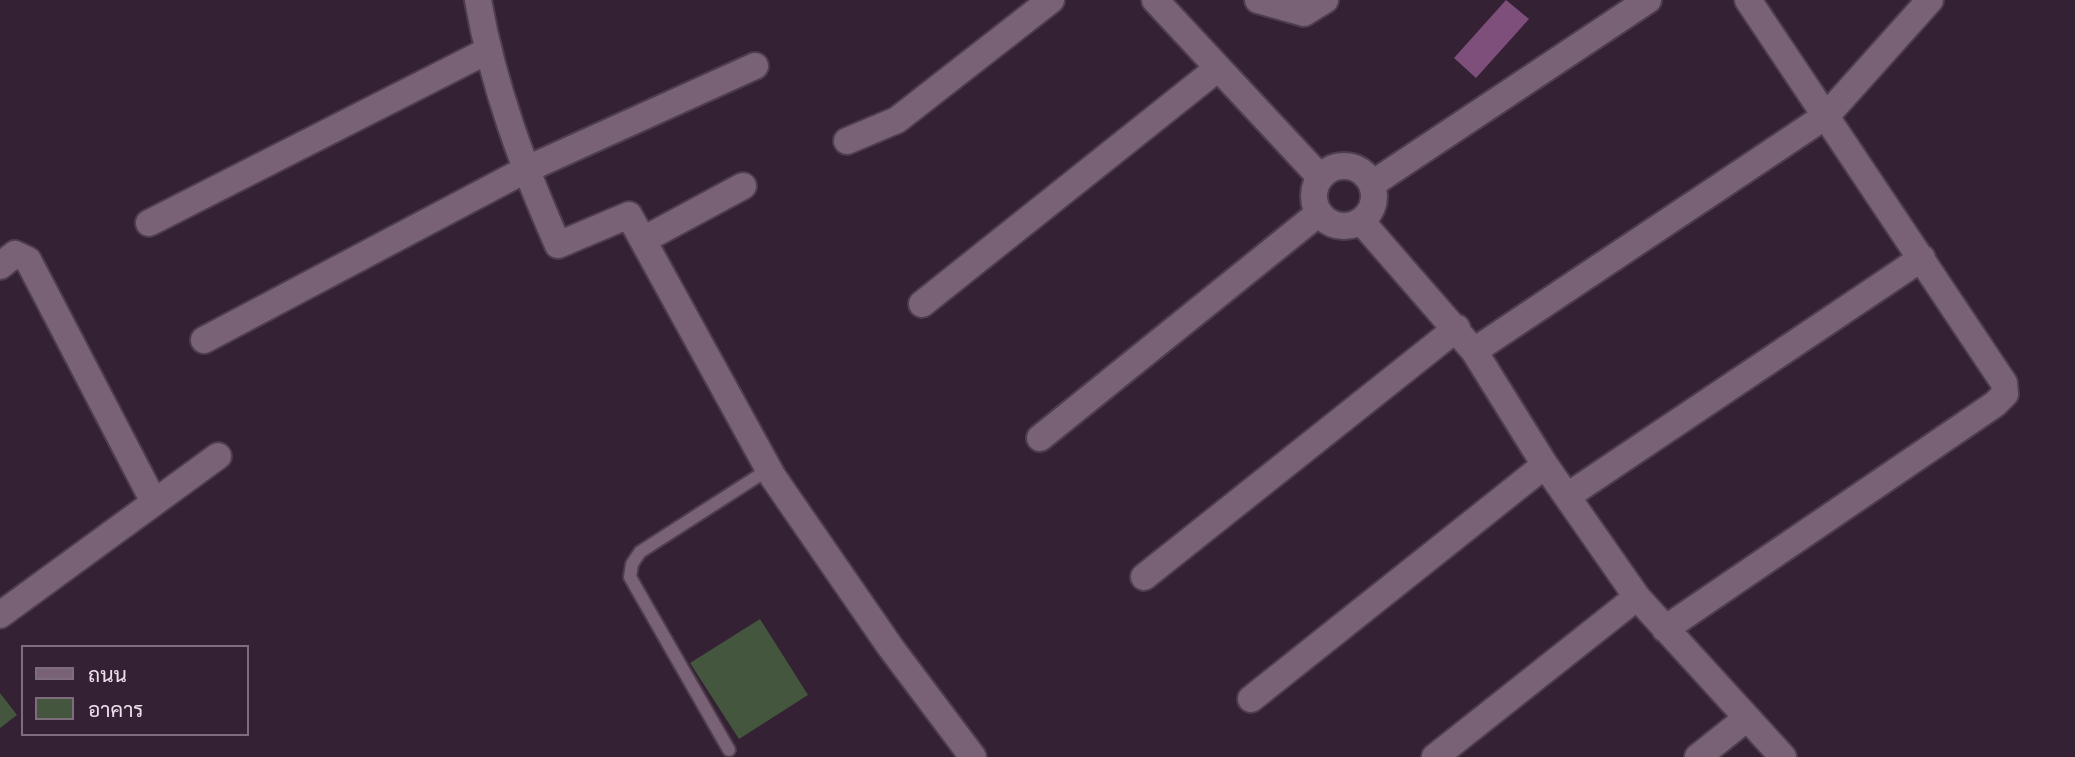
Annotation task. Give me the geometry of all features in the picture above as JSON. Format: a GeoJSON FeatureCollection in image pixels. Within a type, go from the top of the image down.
{"type":"FeatureCollection","features":[{"type":"Feature","properties":{"kind":"street"},"geometry":{"type":"LineString","coordinates":[[478,0],[487,51],[525,170],[558,245],[629,215],[769,469],[891,648],[973,757]]}},
{"type":"Feature","properties":{"kind":"street"},"geometry":{"type":"LineString","coordinates":[[847,141],[897,120],[1051,0]]}},
{"type":"Feature","properties":{"kind":"street"},"geometry":{"type":"LineString","coordinates":[[1155,0],[1320,177]]}},
{"type":"Feature","properties":{"kind":"street"},"geometry":{"type":"LineString","coordinates":[[1258,0],[1304,13],[1325,0]]}},
{"type":"Feature","properties":{"kind":"street"},"geometry":{"type":"LineString","coordinates":[[1372,184],[1648,0]]}},
{"type":"Feature","properties":{"kind":"street"},"geometry":{"type":"LineString","coordinates":[[1665,629],[1995,404],[2005,394],[2004,383],[1748,0]]}},
{"type":"Feature","properties":{"kind":"street"},"geometry":{"type":"LineString","coordinates":[[1475,351],[1827,115],[1930,0]]}},
{"type":"Feature","properties":{"kind":"street"},"geometry":{"type":"LineString","coordinates":[[149,223],[487,51]]}},
{"type":"Feature","properties":{"kind":"street"},"geometry":{"type":"LineString","coordinates":[[204,340],[525,170],[755,66]]}},
{"type":"Feature","properties":{"kind":"street"},"geometry":{"type":"LineString","coordinates":[[922,304],[1217,69]]}},
{"type":"Feature","properties":{"kind":"street"},"geometry":{"type":"LineString","coordinates":[[1338,166],[1348,166],[1358,169],[1372,184],[1373,205],[1361,221],[1353,225],[1334,224],[1320,213],[1314,195],[1320,177],[1338,166]]}},
{"type":"Feature","properties":{"kind":"street"},"geometry":{"type":"LineString","coordinates":[[643,240],[743,186]]}},
{"type":"Feature","properties":{"kind":"street"},"geometry":{"type":"LineString","coordinates":[[1040,438],[1320,213]]}},
{"type":"Feature","properties":{"kind":"street"},"geometry":{"type":"LineString","coordinates":[[1361,221],[1475,351],[1545,465],[1569,495],[1637,597],[1783,757]]}},
{"type":"Feature","properties":{"kind":"street"},"geometry":{"type":"LineString","coordinates":[[0,266],[15,254],[29,260],[154,502]]}},
{"type":"Feature","properties":{"kind":"street"},"geometry":{"type":"LineString","coordinates":[[1569,495],[1922,258]]}},
{"type":"Feature","properties":{"kind":"street"},"geometry":{"type":"LineString","coordinates":[[1144,577],[1457,328]]}},
{"type":"Feature","properties":{"kind":"street"},"geometry":{"type":"LineString","coordinates":[[0,615],[218,456]]}},
{"type":"Feature","properties":{"kind":"street"},"geometry":{"type":"LineString","coordinates":[[1251,699],[1545,465]]}},
{"type":"Feature","properties":{"kind":"street"},"geometry":{"type":"LineString","coordinates":[[1435,757],[1637,597]]}},
{"type":"Feature","properties":{"kind":"street"},"geometry":{"type":"LineString","coordinates":[[1698,757],[1747,718]]}},
{"type":"Feature","properties":{"kind":"lane"},"geometry":{"type":"LineString","coordinates":[[729,750],[630,577],[632,564],[640,552],[769,469]]}},
{"type":"Feature","properties":{"kind":"shaded area"},"geometry":{"type":"Polygon","coordinates":[[[1506,0],[1529,19],[1476,78],[1454,58],[1506,0]]]}},
{"type":"Feature","properties":{"kind":"building"},"geometry":{"type":"Polygon","coordinates":[[[760,619],[808,695],[739,739],[690,663],[760,619]]]}},
{"type":"Feature","properties":{"kind":"building"},"geometry":{"type":"Polygon","coordinates":[[[0,693],[17,715],[0,728],[0,693]]]}}]}
